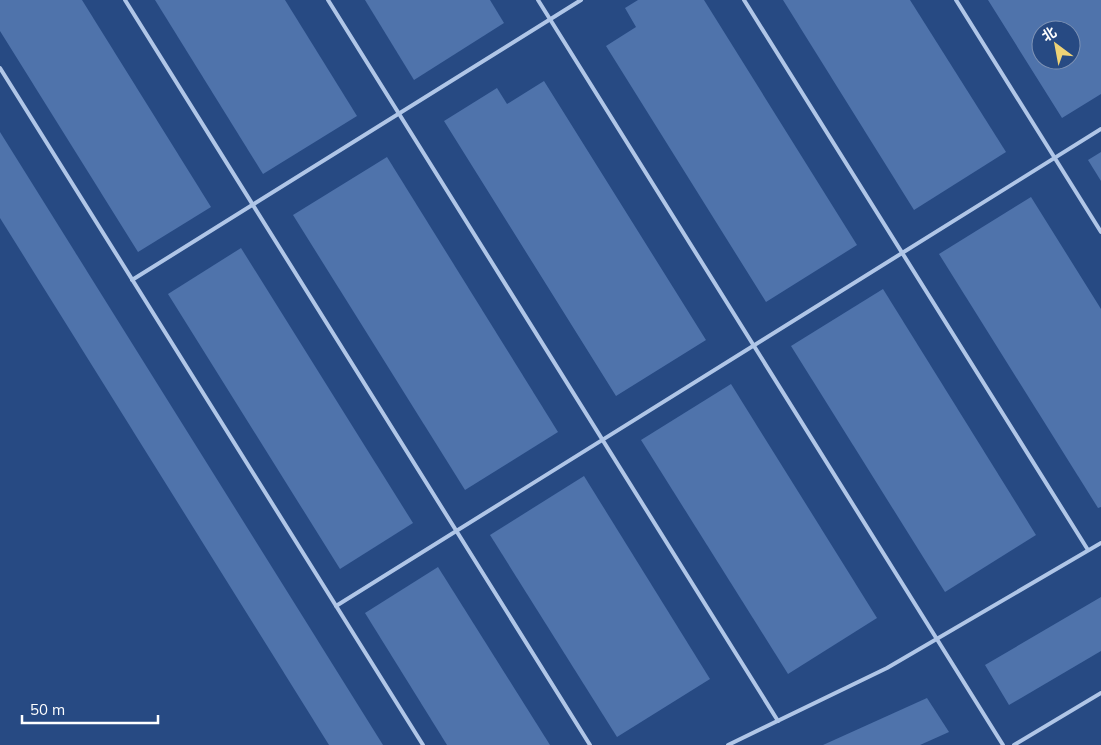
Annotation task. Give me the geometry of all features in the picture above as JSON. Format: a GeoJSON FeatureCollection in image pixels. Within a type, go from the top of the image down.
{"type":"FeatureCollection","features":[{"type":"Feature","properties":{"kind":"lane"},"geometry":{"type":"LineString","coordinates":[[125,0],[590,745]]}},
{"type":"Feature","properties":{"kind":"lane"},"geometry":{"type":"LineString","coordinates":[[328,0],[778,721]]}},
{"type":"Feature","properties":{"kind":"lane"},"geometry":{"type":"LineString","coordinates":[[538,0],[1003,745]]}},
{"type":"Feature","properties":{"kind":"lane"},"geometry":{"type":"LineString","coordinates":[[132,280],[581,0]]}},
{"type":"Feature","properties":{"kind":"lane"},"geometry":{"type":"LineString","coordinates":[[744,0],[1088,550]]}},
{"type":"Feature","properties":{"kind":"lane"},"geometry":{"type":"LineString","coordinates":[[956,0],[1101,232]]}},
{"type":"Feature","properties":{"kind":"lane"},"geometry":{"type":"LineString","coordinates":[[0,68],[423,745]]}},
{"type":"Feature","properties":{"kind":"lane"},"geometry":{"type":"LineString","coordinates":[[336,606],[1101,129]]}},
{"type":"Feature","properties":{"kind":"lane"},"geometry":{"type":"LineString","coordinates":[[728,745],[887,668],[1101,543]]}},
{"type":"Feature","properties":{"kind":"lane"},"geometry":{"type":"LineString","coordinates":[[1014,745],[1101,693]]}},
{"type":"Feature","properties":{"kind":"building"},"geometry":{"type":"Polygon","coordinates":[[[0,0],[82,0],[211,207],[138,252],[0,31],[0,0]]]}},
{"type":"Feature","properties":{"kind":"building"},"geometry":{"type":"Polygon","coordinates":[[[155,0],[285,0],[357,116],[263,174],[155,0]]]}},
{"type":"Feature","properties":{"kind":"building"},"geometry":{"type":"Polygon","coordinates":[[[365,0],[490,0],[504,23],[414,80],[365,0]]]}},
{"type":"Feature","properties":{"kind":"building"},"geometry":{"type":"Polygon","coordinates":[[[638,0],[704,0],[857,245],[766,302],[606,46],[636,27],[625,8],[638,0]]]}},
{"type":"Feature","properties":{"kind":"building"},"geometry":{"type":"Polygon","coordinates":[[[783,0],[910,0],[1006,152],[914,210],[783,0]]]}},
{"type":"Feature","properties":{"kind":"building"},"geometry":{"type":"Polygon","coordinates":[[[988,0],[1101,0],[1101,94],[1062,118],[1032,70],[1081,70],[1081,20],[1031,20],[1031,69],[988,0]]]}},
{"type":"Feature","properties":{"kind":"building"},"geometry":{"type":"Polygon","coordinates":[[[544,81],[706,340],[616,396],[444,121],[497,88],[507,104],[544,81]]]}},
{"type":"Feature","properties":{"kind":"building"},"geometry":{"type":"Polygon","coordinates":[[[0,132],[383,745],[329,745],[0,218],[0,132]]]}},
{"type":"Feature","properties":{"kind":"building"},"geometry":{"type":"Polygon","coordinates":[[[1101,152],[1101,181],[1088,160],[1101,152]]]}},
{"type":"Feature","properties":{"kind":"building"},"geometry":{"type":"Polygon","coordinates":[[[387,157],[558,432],[465,490],[293,215],[387,157]]]}},
{"type":"Feature","properties":{"kind":"building"},"geometry":{"type":"Polygon","coordinates":[[[1031,197],[1101,309],[1101,507],[1098,508],[939,254],[1031,197]]]}},
{"type":"Feature","properties":{"kind":"building"},"geometry":{"type":"Polygon","coordinates":[[[241,248],[413,523],[340,569],[168,294],[241,248]]]}},
{"type":"Feature","properties":{"kind":"building"},"geometry":{"type":"Polygon","coordinates":[[[883,289],[1036,535],[945,592],[791,346],[883,289]]]}},
{"type":"Feature","properties":{"kind":"building"},"geometry":{"type":"Polygon","coordinates":[[[731,384],[877,618],[788,674],[641,440],[731,384]]]}},
{"type":"Feature","properties":{"kind":"building"},"geometry":{"type":"Polygon","coordinates":[[[584,476],[710,679],[617,737],[490,535],[584,476]]]}},
{"type":"Feature","properties":{"kind":"building"},"geometry":{"type":"Polygon","coordinates":[[[438,567],[550,745],[447,745],[365,613],[438,567]]]}},
{"type":"Feature","properties":{"kind":"building"},"geometry":{"type":"Polygon","coordinates":[[[1101,597],[1101,651],[1009,705],[985,665],[1101,597]]]}},
{"type":"Feature","properties":{"kind":"building"},"geometry":{"type":"Polygon","coordinates":[[[927,698],[949,732],[920,745],[823,745],[927,698]]]}}]}
